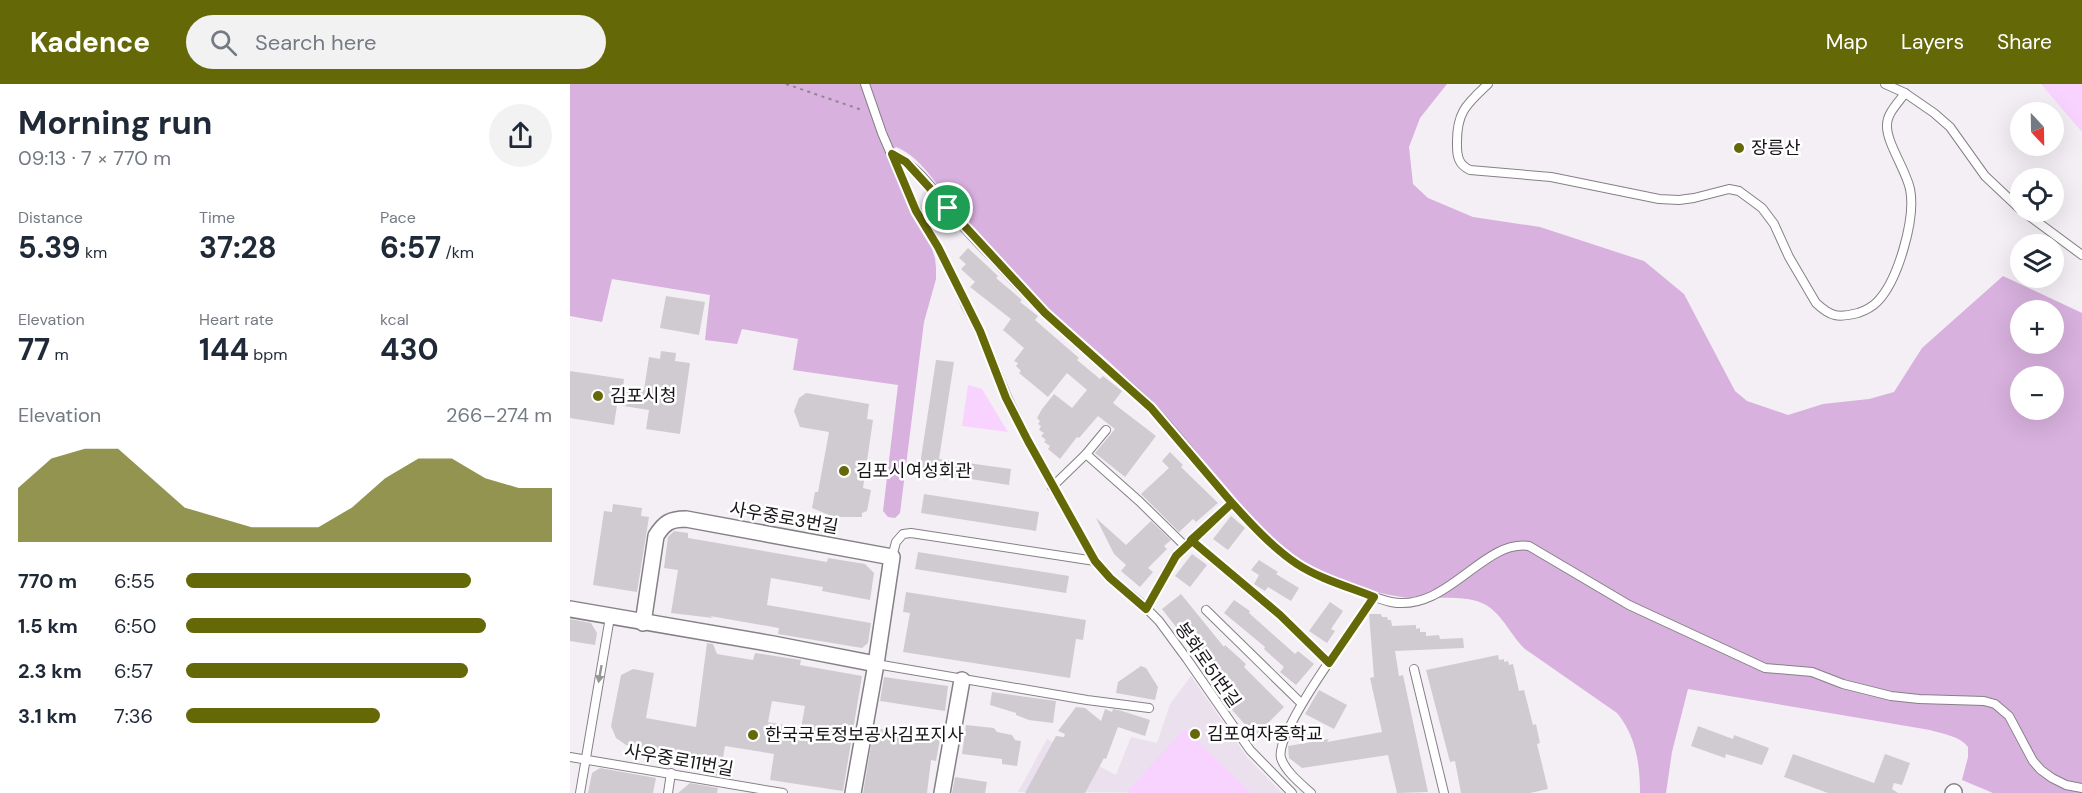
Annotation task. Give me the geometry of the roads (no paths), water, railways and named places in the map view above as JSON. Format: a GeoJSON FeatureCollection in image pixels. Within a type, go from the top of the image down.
{"type":"FeatureCollection","features":[{"type":"Feature","properties":{"kind":"street","name":"사우중로3번길"},"geometry":{"type":"LineString","coordinates":[[643,623],[656,537],[663,525],[673,519],[686,519],[892,557]]}},
{"type":"Feature","properties":{"kind":"street"},"geometry":{"type":"LineString","coordinates":[[853,793],[892,557]]}},
{"type":"Feature","properties":{"kind":"street"},"geometry":{"type":"LineString","coordinates":[[570,609],[876,664]]}},
{"type":"Feature","properties":{"kind":"street"},"geometry":{"type":"LineString","coordinates":[[942,793],[962,680]]}},
{"type":"Feature","properties":{"kind":"lane","name":"봉화로51번길"},"geometry":{"type":"LineString","coordinates":[[865,84],[916,211],[953,276],[990,354],[1006,398],[1095,561],[1110,578],[1146,609],[1173,639],[1250,750],[1292,793]]}},
{"type":"Feature","properties":{"kind":"lane"},"geometry":{"type":"LineString","coordinates":[[1488,84],[1469,103],[1457,124],[1457,154],[1463,167],[1470,170],[1551,177],[1659,199],[1679,200],[1729,189],[1739,191],[1755,202],[1768,216],[1816,303],[1834,316],[1848,316],[1864,311],[1877,303],[1891,281],[1907,236],[1912,203],[1910,188],[1886,128],[1891,113],[1905,93]]}},
{"type":"Feature","properties":{"kind":"lane"},"geometry":{"type":"LineString","coordinates":[[1885,84],[1905,93],[1950,127],[1985,176],[2010,199]]}},
{"type":"Feature","properties":{"kind":"lane"},"geometry":{"type":"LineString","coordinates":[[892,154],[906,162],[920,176],[964,227],[1045,313],[1151,408],[1232,503],[1297,564],[1324,578],[1374,597],[1401,604],[1417,603],[1442,590],[1499,552],[1520,544],[1529,546],[1629,605],[1765,668],[1812,672],[1843,684],[1891,696],[1984,701],[1995,704],[2009,716],[2033,761],[2041,770],[2066,785],[2082,788]]}},
{"type":"Feature","properties":{"kind":"lane"},"geometry":{"type":"LineString","coordinates":[[2038,222],[2082,255]]}},
{"type":"Feature","properties":{"kind":"lane"},"geometry":{"type":"LineString","coordinates":[[1053,487],[1106,430]]}},
{"type":"Feature","properties":{"kind":"lane"},"geometry":{"type":"LineString","coordinates":[[1086,454],[1185,546]]}},
{"type":"Feature","properties":{"kind":"lane"},"geometry":{"type":"LineString","coordinates":[[892,557],[896,542],[903,534],[911,533],[1095,561]]}},
{"type":"Feature","properties":{"kind":"lane"},"geometry":{"type":"LineString","coordinates":[[1146,609],[1171,563],[1191,540],[1280,615],[1329,663]]}},
{"type":"Feature","properties":{"kind":"lane"},"geometry":{"type":"LineString","coordinates":[[1311,793],[1281,760],[1282,742],[1301,703],[1374,597]]}},
{"type":"Feature","properties":{"kind":"lane","name":"봉화로51번길"},"geometry":{"type":"LineString","coordinates":[[1206,610],[1301,703]]}},
{"type":"Feature","properties":{"kind":"lane"},"geometry":{"type":"LineString","coordinates":[[580,793],[609,616]]}},
{"type":"Feature","properties":{"kind":"lane"},"geometry":{"type":"LineString","coordinates":[[876,664],[962,680],[1149,708]]}},
{"type":"Feature","properties":{"kind":"lane"},"geometry":{"type":"LineString","coordinates":[[1414,669],[1444,793]]}},
{"type":"Feature","properties":{"kind":"lane","name":"사우중로11번길"},"geometry":{"type":"LineString","coordinates":[[570,757],[783,793]]}},
{"type":"Feature","properties":{"kind":"lane"},"geometry":{"type":"LineString","coordinates":[[668,793],[671,773]]}},
{"type":"Feature","properties":{"kind":"place","name":"장릉산"},"geometry":{"type":"Point","coordinates":[1739,148]}},
{"type":"Feature","properties":{"kind":"place","name":"김포시청"},"geometry":{"type":"Point","coordinates":[598,396]}},
{"type":"Feature","properties":{"kind":"place","name":"김포시여성회관"},"geometry":{"type":"Point","coordinates":[844,471]}},
{"type":"Feature","properties":{"kind":"place","name":"김포여자중학교"},"geometry":{"type":"Point","coordinates":[1195,734]}},
{"type":"Feature","properties":{"kind":"place","name":"한국국토정보공사김포지사"},"geometry":{"type":"Point","coordinates":[753,735]}}]}
